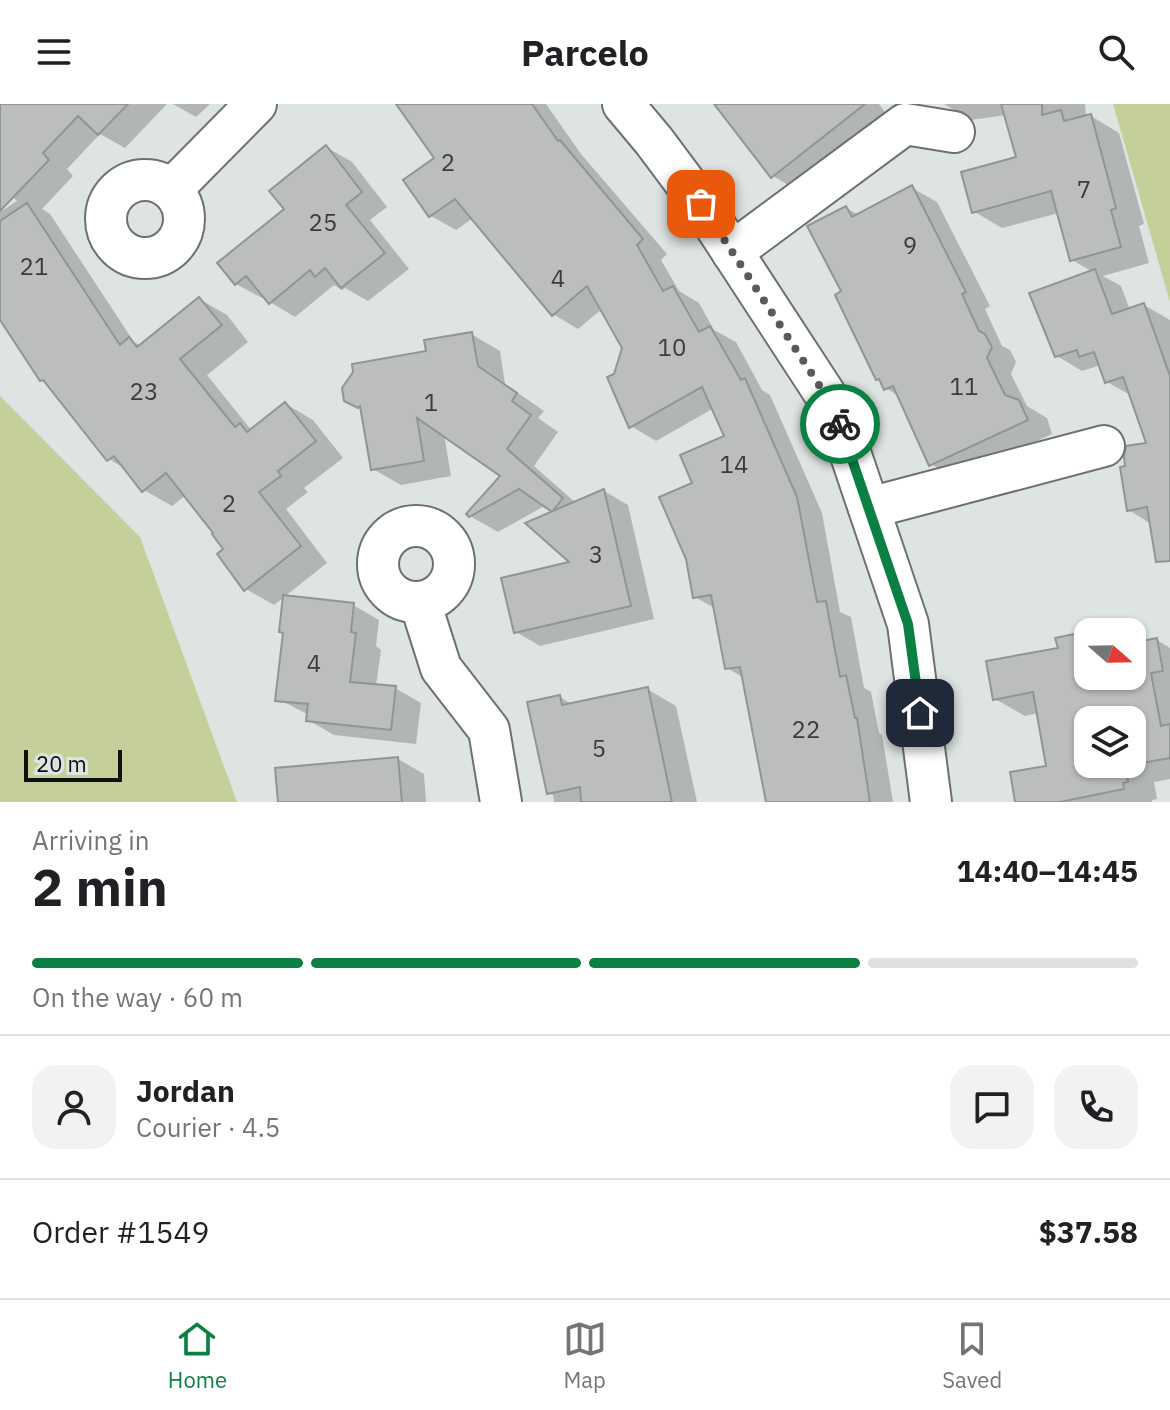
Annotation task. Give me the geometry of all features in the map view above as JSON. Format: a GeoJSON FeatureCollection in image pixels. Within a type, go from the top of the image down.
{"type":"FeatureCollection","features":[{"type":"Feature","properties":{"kind":"street"},"geometry":{"type":"LineString","coordinates":[[172,189],[256,104]]}},
{"type":"Feature","properties":{"kind":"street"},"geometry":{"type":"LineString","coordinates":[[623,104],[654,141],[732,252],[836,411],[908,624],[931,802]]}},
{"type":"Feature","properties":{"kind":"street"},"geometry":{"type":"LineString","coordinates":[[732,252],[905,124],[954,132]]}},
{"type":"Feature","properties":{"kind":"street"},"geometry":{"type":"LineString","coordinates":[[869,508],[1104,446]]}},
{"type":"Feature","properties":{"kind":"street"},"geometry":{"type":"LineString","coordinates":[[420,602],[441,668],[489,730],[501,802]]}},
{"type":"Feature","properties":{"kind":"green space"},"geometry":{"type":"Polygon","coordinates":[[[1113,104],[1170,104],[1170,302],[1113,104]]]}},
{"type":"Feature","properties":{"kind":"green space"},"geometry":{"type":"Polygon","coordinates":[[[0,396],[140,537],[237,802],[0,802],[0,396]]]}},
{"type":"Feature","properties":{"kind":"building"},"geometry":{"type":"Polygon","coordinates":[[[0,104],[128,104],[98,135],[78,116],[43,153],[49,160],[0,211],[0,104]]]}},
{"type":"Feature","properties":{"kind":"building"},"geometry":{"type":"Polygon","coordinates":[[[396,104],[532,104],[558,141],[643,239],[637,245],[663,291],[673,286],[699,332],[710,326],[741,380],[745,378],[797,497],[817,602],[826,601],[840,677],[846,675],[857,718],[870,802],[766,802],[740,667],[725,669],[711,595],[693,598],[686,559],[659,497],[692,483],[680,455],[724,436],[702,387],[629,428],[607,377],[614,374],[622,348],[587,286],[552,316],[455,199],[429,217],[403,180],[434,158],[396,104]]]}},
{"type":"Feature","properties":{"kind":"building"},"geometry":{"type":"Polygon","coordinates":[[[714,104],[865,104],[771,178],[714,104]]]}},
{"type":"Feature","properties":{"kind":"building"},"geometry":{"type":"Polygon","coordinates":[[[1001,104],[1042,104],[1042,115],[1061,110],[1064,121],[1091,114],[1116,208],[1111,210],[1121,247],[1070,261],[1051,191],[972,213],[961,172],[1016,157],[1001,104]]]}},
{"type":"Feature","properties":{"kind":"building"},"geometry":{"type":"Polygon","coordinates":[[[326,145],[362,192],[346,205],[385,253],[341,288],[325,268],[315,277],[310,270],[269,304],[246,276],[235,285],[217,263],[284,209],[269,191],[326,145]]]}},
{"type":"Feature","properties":{"kind":"building"},"geometry":{"type":"Polygon","coordinates":[[[912,185],[966,292],[962,294],[979,331],[985,334],[992,347],[987,358],[1005,395],[1019,400],[1028,420],[929,466],[893,386],[884,390],[879,379],[876,380],[835,295],[841,291],[807,226],[846,206],[852,217],[912,185]]]}},
{"type":"Feature","properties":{"kind":"building"},"geometry":{"type":"Polygon","coordinates":[[[27,203],[120,345],[129,337],[137,347],[199,297],[222,325],[180,359],[235,427],[240,423],[247,432],[285,402],[316,441],[278,471],[281,476],[259,492],[301,546],[244,591],[217,554],[223,549],[213,533],[166,473],[142,492],[114,456],[107,461],[43,380],[40,381],[0,320],[0,221],[27,203]]]}},
{"type":"Feature","properties":{"kind":"building"},"geometry":{"type":"Polygon","coordinates":[[[1095,269],[1112,314],[1144,303],[1170,376],[1170,561],[1156,562],[1147,507],[1127,511],[1120,467],[1125,466],[1126,446],[1146,443],[1123,377],[1105,383],[1094,352],[1079,357],[1077,350],[1055,357],[1029,293],[1095,269]]]}},
{"type":"Feature","properties":{"kind":"building"},"geometry":{"type":"Polygon","coordinates":[[[472,332],[478,366],[517,393],[512,401],[531,415],[507,449],[563,498],[552,512],[519,489],[469,517],[466,514],[500,476],[417,418],[424,461],[371,470],[360,406],[358,408],[344,401],[342,388],[353,372],[352,364],[426,351],[424,340],[472,332]]]}},
{"type":"Feature","properties":{"kind":"building"},"geometry":{"type":"Polygon","coordinates":[[[604,489],[631,606],[514,633],[501,578],[569,562],[525,523],[604,489]]]}},
{"type":"Feature","properties":{"kind":"building"},"geometry":{"type":"Polygon","coordinates":[[[283,595],[354,603],[351,632],[356,633],[350,682],[396,686],[391,730],[306,721],[308,704],[275,701],[283,633],[279,632],[283,595]]]}},
{"type":"Feature","properties":{"kind":"building"},"geometry":{"type":"Polygon","coordinates":[[[1074,634],[1074,690],[1146,690],[1146,640],[1157,638],[1163,671],[1151,673],[1161,726],[1170,724],[1170,758],[1146,762],[1146,706],[1074,706],[1074,778],[1127,778],[1128,782],[1123,783],[1124,789],[1060,802],[1015,802],[1010,772],[1046,766],[1033,692],[993,700],[986,661],[1058,648],[1055,638],[1074,634]]]}},
{"type":"Feature","properties":{"kind":"building"},"geometry":{"type":"Polygon","coordinates":[[[648,687],[672,802],[581,802],[580,787],[547,794],[527,702],[560,695],[562,705],[648,687]]]}},
{"type":"Feature","properties":{"kind":"building"},"geometry":{"type":"Polygon","coordinates":[[[398,757],[402,802],[278,802],[275,768],[398,757]]]}},
{"type":"Feature","properties":{"kind":"way so far"},"geometry":{"type":"LineString","coordinates":[[701,204],[836,411],[840,424]]}},
{"type":"Feature","properties":{"kind":"route"},"geometry":{"type":"LineString","coordinates":[[840,424],[908,624],[920,713]]}}]}
